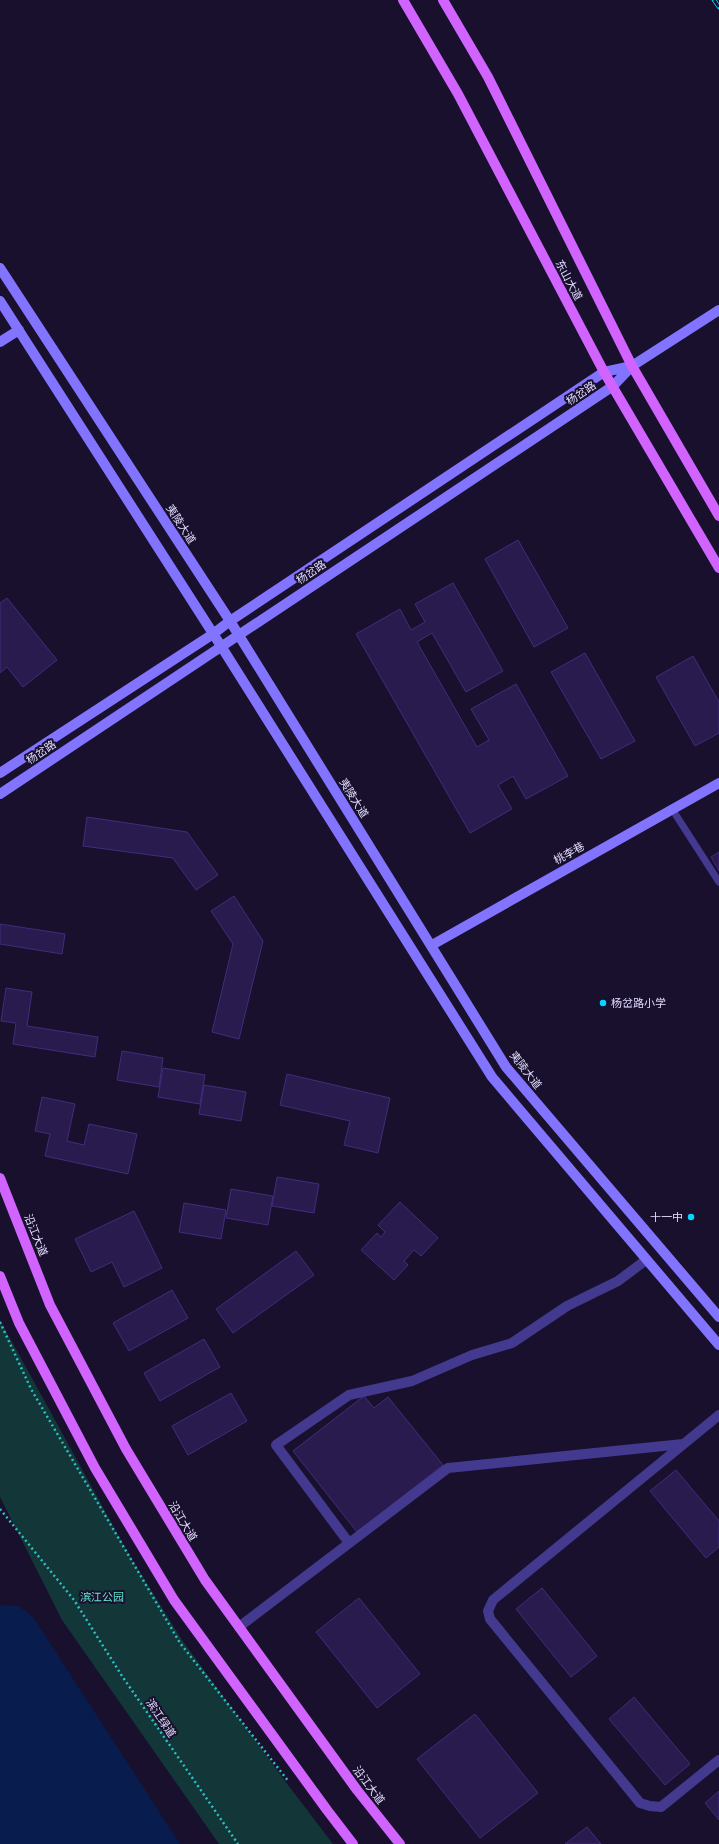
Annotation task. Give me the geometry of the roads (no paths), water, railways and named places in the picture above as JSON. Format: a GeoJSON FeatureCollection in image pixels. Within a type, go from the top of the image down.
{"type":"FeatureCollection","features":[{"type":"Feature","properties":{"kind":"main road","name":"东山大道"},"geometry":{"type":"LineString","coordinates":[[403,0],[458,94],[604,372],[719,568]]}},
{"type":"Feature","properties":{"kind":"main road","name":"东山大道"},"geometry":{"type":"LineString","coordinates":[[443,0],[488,78],[632,366],[719,516]]}},
{"type":"Feature","properties":{"kind":"main road","name":"夷陵大道"},"geometry":{"type":"LineString","coordinates":[[0,268],[230,621],[432,945],[506,1067],[719,1317]]}},
{"type":"Feature","properties":{"kind":"main road"},"geometry":{"type":"LineString","coordinates":[[0,301],[221,646],[492,1077],[719,1345]]}},
{"type":"Feature","properties":{"kind":"main road","name":"杨岔路"},"geometry":{"type":"LineString","coordinates":[[0,794],[613,386],[632,366],[719,310]]}},
{"type":"Feature","properties":{"kind":"main road"},"geometry":{"type":"LineString","coordinates":[[0,342],[19,330]]}},
{"type":"Feature","properties":{"kind":"main road","name":"杨岔路"},"geometry":{"type":"LineString","coordinates":[[0,773],[213,634],[230,621],[604,372],[632,366]]}},
{"type":"Feature","properties":{"kind":"main road","name":"桃李巷"},"geometry":{"type":"LineString","coordinates":[[432,945],[719,783]]}},
{"type":"Feature","properties":{"kind":"main road","name":"沿江大道"},"geometry":{"type":"LineString","coordinates":[[0,1178],[50,1305],[126,1449],[205,1580],[357,1790],[400,1844]]}},
{"type":"Feature","properties":{"kind":"main road"},"geometry":{"type":"LineString","coordinates":[[0,1276],[19,1323],[95,1468],[174,1600],[326,1810],[353,1844]]}},
{"type":"Feature","properties":{"kind":"street"},"geometry":{"type":"LineString","coordinates":[[349,1543],[276,1445],[349,1395],[412,1381],[472,1355],[512,1342],[567,1306],[618,1281],[646,1260]]}},
{"type":"Feature","properties":{"kind":"street"},"geometry":{"type":"LineString","coordinates":[[719,1415],[493,1600],[488,1611],[490,1619],[640,1803],[650,1806],[661,1806],[719,1760]]}},
{"type":"Feature","properties":{"kind":"street"},"geometry":{"type":"LineString","coordinates":[[239,1627],[448,1468],[683,1444]]}},
{"type":"Feature","properties":{"kind":"lane"},"geometry":{"type":"LineString","coordinates":[[672,809],[719,882]]}},
{"type":"Feature","properties":{"kind":"water"},"geometry":{"type":"Polygon","coordinates":[[[0,1605],[19,1606],[33,1617],[180,1844],[0,1844],[0,1605]]]}},
{"type":"Feature","properties":{"kind":"railway"},"geometry":{"type":"LineString","coordinates":[[714,0],[719,7]]}},
{"type":"Feature","properties":{"kind":"place","name":"杨岔路小学"},"geometry":{"type":"Point","coordinates":[603,1003]}},
{"type":"Feature","properties":{"kind":"place","name":"十一中"},"geometry":{"type":"Point","coordinates":[691,1217]}},
{"type":"Feature","properties":{"kind":"park label","name":"滨江公园"},"geometry":{"type":"Point","coordinates":[102,1597]}}]}
